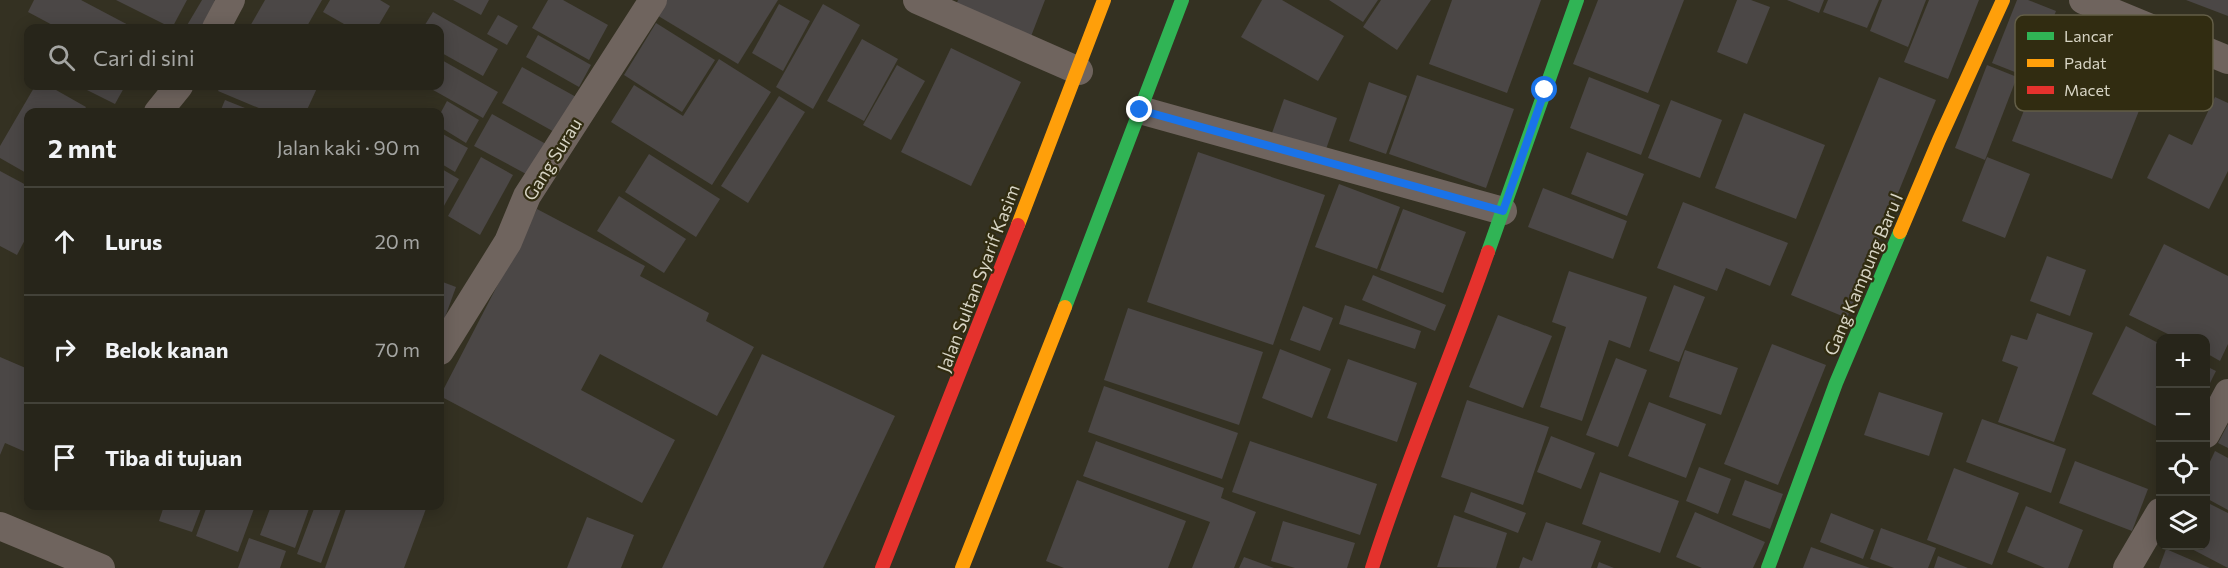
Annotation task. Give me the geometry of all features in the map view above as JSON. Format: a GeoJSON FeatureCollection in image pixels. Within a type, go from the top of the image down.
{"type":"FeatureCollection","features":[{"type":"Feature","properties":{"kind":"street"},"geometry":{"type":"LineString","coordinates":[[218,24],[231,0]]}},
{"type":"Feature","properties":{"kind":"street","name":"Gang Surau"},"geometry":{"type":"LineString","coordinates":[[444,345],[508,242],[530,191],[654,0]]}},
{"type":"Feature","properties":{"kind":"street"},"geometry":{"type":"LineString","coordinates":[[917,0],[1078,71]]}},
{"type":"Feature","properties":{"kind":"street","name":"Jalan Sultan Syarif Kasim"},"geometry":{"type":"LineString","coordinates":[[882,568],[1104,0]]}},
{"type":"Feature","properties":{"kind":"street"},"geometry":{"type":"LineString","coordinates":[[962,568],[1182,0]]}},
{"type":"Feature","properties":{"kind":"street"},"geometry":{"type":"LineString","coordinates":[[1372,568],[1386,524],[1460,332],[1577,0]]}},
{"type":"Feature","properties":{"kind":"street","name":"Gang Kampung Baru I"},"geometry":{"type":"LineString","coordinates":[[1768,568],[1836,383],[1939,140],[2003,0]]}},
{"type":"Feature","properties":{"kind":"street"},"geometry":{"type":"LineString","coordinates":[[2083,0],[2119,15]]}},
{"type":"Feature","properties":{"kind":"street"},"geometry":{"type":"LineString","coordinates":[[2213,54],[2228,60]]}},
{"type":"Feature","properties":{"kind":"street"},"geometry":{"type":"LineString","coordinates":[[161,108],[176,90]]}},
{"type":"Feature","properties":{"kind":"street"},"geometry":{"type":"LineString","coordinates":[[1140,110],[1503,211]]}},
{"type":"Feature","properties":{"kind":"street"},"geometry":{"type":"LineString","coordinates":[[2210,426],[2228,393]]}},
{"type":"Feature","properties":{"kind":"street"},"geometry":{"type":"LineString","coordinates":[[2127,568],[2156,519]]}},
{"type":"Feature","properties":{"kind":"street"},"geometry":{"type":"LineString","coordinates":[[0,526],[101,568]]}},
{"type":"Feature","properties":{"kind":"building"},"geometry":{"type":"Polygon","coordinates":[[[34,0],[81,0],[126,24],[50,24],[28,12],[34,0]]]}},
{"type":"Feature","properties":{"kind":"building"},"geometry":{"type":"Polygon","coordinates":[[[116,0],[187,0],[174,24],[164,24],[116,0]]]}},
{"type":"Feature","properties":{"kind":"building"},"geometry":{"type":"Polygon","coordinates":[[[202,0],[214,0],[221,4],[209,24],[188,24],[202,0]]]}},
{"type":"Feature","properties":{"kind":"building"},"geometry":{"type":"Polygon","coordinates":[[[265,0],[322,0],[308,24],[251,24],[265,0]]]}},
{"type":"Feature","properties":{"kind":"building"},"geometry":{"type":"Polygon","coordinates":[[[330,0],[380,0],[390,6],[379,24],[344,24],[323,12],[330,0]]]}},
{"type":"Feature","properties":{"kind":"building"},"geometry":{"type":"Polygon","coordinates":[[[453,0],[489,0],[481,15],[453,0]]]}},
{"type":"Feature","properties":{"kind":"building"},"geometry":{"type":"Polygon","coordinates":[[[548,0],[563,0],[608,25],[589,60],[532,28],[548,0]]]}},
{"type":"Feature","properties":{"kind":"building"},"geometry":{"type":"Polygon","coordinates":[[[663,0],[778,0],[738,64],[655,14],[663,0]]]}},
{"type":"Feature","properties":{"kind":"building"},"geometry":{"type":"Polygon","coordinates":[[[958,0],[1045,0],[1030,39],[954,10],[958,0]]]}},
{"type":"Feature","properties":{"kind":"building"},"geometry":{"type":"Polygon","coordinates":[[[1262,0],[1282,0],[1344,36],[1318,81],[1241,37],[1262,0]]]}},
{"type":"Feature","properties":{"kind":"building"},"geometry":{"type":"Polygon","coordinates":[[[1329,0],[1378,0],[1363,22],[1329,0]]]}},
{"type":"Feature","properties":{"kind":"building"},"geometry":{"type":"Polygon","coordinates":[[[1381,0],[1431,0],[1397,50],[1363,27],[1381,0]]]}},
{"type":"Feature","properties":{"kind":"building"},"geometry":{"type":"Polygon","coordinates":[[[1452,0],[1541,0],[1507,93],[1429,64],[1452,0]]]}},
{"type":"Feature","properties":{"kind":"building"},"geometry":{"type":"Polygon","coordinates":[[[1598,0],[1684,0],[1648,93],[1573,64],[1598,0]]]}},
{"type":"Feature","properties":{"kind":"building"},"geometry":{"type":"Polygon","coordinates":[[[1737,0],[1751,0],[1770,7],[1747,64],[1717,52],[1737,0]]]}},
{"type":"Feature","properties":{"kind":"building"},"geometry":{"type":"Polygon","coordinates":[[[1787,0],[1824,0],[1819,13],[1787,0]]]}},
{"type":"Feature","properties":{"kind":"building"},"geometry":{"type":"Polygon","coordinates":[[[1828,0],[1879,0],[1867,28],[1823,12],[1828,0]]]}},
{"type":"Feature","properties":{"kind":"building"},"geometry":{"type":"Polygon","coordinates":[[[1882,0],[1926,0],[1908,47],[1870,31],[1882,0]]]}},
{"type":"Feature","properties":{"kind":"building"},"geometry":{"type":"Polygon","coordinates":[[[1929,0],[1979,0],[1948,79],[1904,62],[1929,0]]]}},
{"type":"Feature","properties":{"kind":"building"},"geometry":{"type":"Polygon","coordinates":[[[2017,0],[2028,0],[2056,11],[2054,15],[2015,15],[2015,72],[1992,63],[2017,0]]]}},
{"type":"Feature","properties":{"kind":"building"},"geometry":{"type":"Polygon","coordinates":[[[2186,0],[2228,0],[2228,16],[2186,0]]]}},
{"type":"Feature","properties":{"kind":"building"},"geometry":{"type":"Polygon","coordinates":[[[779,4],[810,21],[783,71],[752,53],[779,4]]]}},
{"type":"Feature","properties":{"kind":"building"},"geometry":{"type":"Polygon","coordinates":[[[823,4],[860,25],[813,109],[776,87],[823,4]]]}},
{"type":"Feature","properties":{"kind":"building"},"geometry":{"type":"Polygon","coordinates":[[[433,12],[498,49],[483,76],[444,54],[444,24],[426,24],[433,12]]]}},
{"type":"Feature","properties":{"kind":"building"},"geometry":{"type":"Polygon","coordinates":[[[498,15],[518,26],[507,45],[487,34],[498,15]]]}},
{"type":"Feature","properties":{"kind":"building"},"geometry":{"type":"Polygon","coordinates":[[[656,23],[715,60],[682,112],[624,75],[656,23]]]}},
{"type":"Feature","properties":{"kind":"building"},"geometry":{"type":"Polygon","coordinates":[[[538,35],[591,65],[579,87],[526,57],[538,35]]]}},
{"type":"Feature","properties":{"kind":"building"},"geometry":{"type":"Polygon","coordinates":[[[862,39],[898,59],[864,121],[827,101],[862,39]]]}},
{"type":"Feature","properties":{"kind":"building"},"geometry":{"type":"Polygon","coordinates":[[[951,48],[1021,82],[971,186],[901,152],[951,48]]]}},
{"type":"Feature","properties":{"kind":"building"},"geometry":{"type":"Polygon","coordinates":[[[719,59],[771,92],[712,185],[611,122],[634,85],[683,116],[719,59]]]}},
{"type":"Feature","properties":{"kind":"building"},"geometry":{"type":"Polygon","coordinates":[[[444,61],[498,92],[483,118],[433,90],[444,90],[444,61]]]}},
{"type":"Feature","properties":{"kind":"building"},"geometry":{"type":"Polygon","coordinates":[[[897,65],[925,81],[891,140],[863,125],[897,65]]]}},
{"type":"Feature","properties":{"kind":"building"},"geometry":{"type":"Polygon","coordinates":[[[1987,65],[2015,76],[2015,82],[1985,160],[1955,148],[1987,65]]]}},
{"type":"Feature","properties":{"kind":"building"},"geometry":{"type":"Polygon","coordinates":[[[522,67],[578,98],[558,134],[502,103],[522,67]]]}},
{"type":"Feature","properties":{"kind":"building"},"geometry":{"type":"Polygon","coordinates":[[[1417,75],[1514,109],[1486,188],[1389,154],[1417,75]]]}},
{"type":"Feature","properties":{"kind":"building"},"geometry":{"type":"Polygon","coordinates":[[[1589,77],[1660,105],[1641,155],[1570,128],[1589,77]]]}},
{"type":"Feature","properties":{"kind":"building"},"geometry":{"type":"Polygon","coordinates":[[[1879,77],[1936,100],[1847,318],[1791,295],[1879,77]]]}},
{"type":"Feature","properties":{"kind":"building"},"geometry":{"type":"Polygon","coordinates":[[[1369,82],[1407,96],[1386,154],[1349,141],[1369,82]]]}},
{"type":"Feature","properties":{"kind":"building"},"geometry":{"type":"Polygon","coordinates":[[[33,90],[56,90],[86,107],[24,108],[24,172],[0,158],[0,146],[33,90]]]}},
{"type":"Feature","properties":{"kind":"building"},"geometry":{"type":"Polygon","coordinates":[[[87,90],[123,90],[115,104],[87,90]]]}},
{"type":"Feature","properties":{"kind":"building"},"geometry":{"type":"Polygon","coordinates":[[[316,90],[308,108],[258,108],[218,91],[316,90]]]}},
{"type":"Feature","properties":{"kind":"building"},"geometry":{"type":"Polygon","coordinates":[[[779,96],[805,112],[748,203],[721,186],[779,96]]]}},
{"type":"Feature","properties":{"kind":"building"},"geometry":{"type":"Polygon","coordinates":[[[2215,97],[2228,103],[2228,171],[2209,209],[2147,178],[2169,134],[2192,145],[2208,111],[2213,111],[2215,97]]]}},
{"type":"Feature","properties":{"kind":"building"},"geometry":{"type":"Polygon","coordinates":[[[1284,99],[1337,118],[1325,152],[1272,133],[1284,99]]]}},
{"type":"Feature","properties":{"kind":"building"},"geometry":{"type":"Polygon","coordinates":[[[225,100],[245,108],[222,108],[225,100]]]}},
{"type":"Feature","properties":{"kind":"building"},"geometry":{"type":"Polygon","coordinates":[[[1671,100],[1722,120],[1700,178],[1648,158],[1671,100]]]}},
{"type":"Feature","properties":{"kind":"building"},"geometry":{"type":"Polygon","coordinates":[[[447,101],[479,120],[466,143],[444,129],[443,108],[447,101]]]}},
{"type":"Feature","properties":{"kind":"building"},"geometry":{"type":"Polygon","coordinates":[[[2024,111],[2139,111],[2112,179],[2012,141],[2024,111]]]}},
{"type":"Feature","properties":{"kind":"building"},"geometry":{"type":"Polygon","coordinates":[[[1744,113],[1825,145],[1796,219],[1715,188],[1744,113]]]}},
{"type":"Feature","properties":{"kind":"building"},"geometry":{"type":"Polygon","coordinates":[[[492,114],[546,144],[528,175],[474,146],[492,114]]]}},
{"type":"Feature","properties":{"kind":"building"},"geometry":{"type":"Polygon","coordinates":[[[444,135],[468,148],[455,172],[444,165],[444,135]]]}},
{"type":"Feature","properties":{"kind":"building"},"geometry":{"type":"Polygon","coordinates":[[[1198,152],[1325,195],[1273,345],[1147,302],[1198,152]]]}},
{"type":"Feature","properties":{"kind":"building"},"geometry":{"type":"Polygon","coordinates":[[[1587,152],[1644,174],[1627,216],[1571,194],[1587,152]]]}},
{"type":"Feature","properties":{"kind":"building"},"geometry":{"type":"Polygon","coordinates":[[[649,154],[720,199],[696,237],[625,192],[649,154]]]}},
{"type":"Feature","properties":{"kind":"building"},"geometry":{"type":"Polygon","coordinates":[[[481,157],[513,175],[480,235],[448,216],[481,157]]]}},
{"type":"Feature","properties":{"kind":"building"},"geometry":{"type":"Polygon","coordinates":[[[1987,157],[2030,174],[2005,238],[1962,221],[1987,157]]]}},
{"type":"Feature","properties":{"kind":"building"},"geometry":{"type":"Polygon","coordinates":[[[444,170],[459,179],[444,206],[444,170]]]}},
{"type":"Feature","properties":{"kind":"building"},"geometry":{"type":"Polygon","coordinates":[[[0,171],[24,184],[24,242],[17,255],[0,246],[0,171]]]}},
{"type":"Feature","properties":{"kind":"building"},"geometry":{"type":"Polygon","coordinates":[[[1339,184],[1400,207],[1377,269],[1315,247],[1339,184]]]}},
{"type":"Feature","properties":{"kind":"building"},"geometry":{"type":"Polygon","coordinates":[[[1543,188],[1627,221],[1613,259],[1528,227],[1543,188]]]}},
{"type":"Feature","properties":{"kind":"building"},"geometry":{"type":"Polygon","coordinates":[[[619,196],[686,239],[664,273],[597,231],[619,196]]]}},
{"type":"Feature","properties":{"kind":"building"},"geometry":{"type":"Polygon","coordinates":[[[1683,202],[1788,243],[1770,286],[1726,268],[1717,291],[1657,268],[1683,202]]]}},
{"type":"Feature","properties":{"kind":"building"},"geometry":{"type":"Polygon","coordinates":[[[537,209],[645,266],[640,276],[709,313],[706,321],[754,347],[717,416],[600,354],[581,390],[675,440],[642,503],[444,398],[444,388],[537,209]]]}},
{"type":"Feature","properties":{"kind":"building"},"geometry":{"type":"Polygon","coordinates":[[[1403,209],[1466,232],[1443,293],[1380,270],[1403,209]]]}},
{"type":"Feature","properties":{"kind":"building"},"geometry":{"type":"Polygon","coordinates":[[[2164,244],[2228,276],[2228,344],[2220,361],[2210,355],[2210,334],[2168,334],[2129,315],[2164,244]]]}},
{"type":"Feature","properties":{"kind":"building"},"geometry":{"type":"Polygon","coordinates":[[[2047,256],[2086,270],[2070,316],[2030,301],[2047,256]]]}},
{"type":"Feature","properties":{"kind":"building"},"geometry":{"type":"Polygon","coordinates":[[[1569,271],[1647,297],[1630,348],[1609,340],[1582,421],[1540,407],[1566,327],[1552,322],[1569,271]]]}},
{"type":"Feature","properties":{"kind":"building"},"geometry":{"type":"Polygon","coordinates":[[[1373,275],[1446,305],[1435,331],[1362,300],[1373,275]]]}},
{"type":"Feature","properties":{"kind":"building"},"geometry":{"type":"Polygon","coordinates":[[[444,282],[456,287],[444,320],[444,282]]]}},
{"type":"Feature","properties":{"kind":"building"},"geometry":{"type":"Polygon","coordinates":[[[1674,285],[1705,297],[1679,362],[1649,351],[1674,285]]]}},
{"type":"Feature","properties":{"kind":"building"},"geometry":{"type":"Polygon","coordinates":[[[1345,305],[1421,331],[1415,349],[1339,324],[1345,305]]]}},
{"type":"Feature","properties":{"kind":"building"},"geometry":{"type":"Polygon","coordinates":[[[1303,306],[1333,318],[1320,351],[1290,340],[1303,306]]]}},
{"type":"Feature","properties":{"kind":"building"},"geometry":{"type":"Polygon","coordinates":[[[1128,308],[1263,352],[1239,425],[1104,380],[1128,308]]]}},
{"type":"Feature","properties":{"kind":"building"},"geometry":{"type":"Polygon","coordinates":[[[2037,313],[2093,333],[2054,442],[1998,422],[2018,367],[2002,361],[2011,335],[2027,340],[2037,313]]]}},
{"type":"Feature","properties":{"kind":"building"},"geometry":{"type":"Polygon","coordinates":[[[1498,315],[1552,336],[1523,408],[1469,387],[1498,315]]]}},
{"type":"Feature","properties":{"kind":"building"},"geometry":{"type":"Polygon","coordinates":[[[2126,326],[2156,342],[2156,426],[2092,394],[2126,326]]]}},
{"type":"Feature","properties":{"kind":"building"},"geometry":{"type":"Polygon","coordinates":[[[1772,344],[1826,365],[1778,485],[1724,464],[1772,344]]]}},
{"type":"Feature","properties":{"kind":"building"},"geometry":{"type":"Polygon","coordinates":[[[1280,349],[1331,369],[1312,418],[1262,398],[1280,349]]]}},
{"type":"Feature","properties":{"kind":"building"},"geometry":{"type":"Polygon","coordinates":[[[1685,350],[1738,368],[1721,415],[1669,397],[1685,350]]]}},
{"type":"Feature","properties":{"kind":"building"},"geometry":{"type":"Polygon","coordinates":[[[762,354],[895,416],[823,568],[662,568],[762,354]]]}},
{"type":"Feature","properties":{"kind":"building"},"geometry":{"type":"Polygon","coordinates":[[[0,357],[24,367],[24,451],[5,443],[0,455],[0,357]]]}},
{"type":"Feature","properties":{"kind":"building"},"geometry":{"type":"Polygon","coordinates":[[[1616,358],[1647,370],[1618,447],[1586,435],[1616,358]]]}},
{"type":"Feature","properties":{"kind":"building"},"geometry":{"type":"Polygon","coordinates":[[[1348,359],[1417,383],[1397,442],[1327,418],[1348,359]]]}},
{"type":"Feature","properties":{"kind":"building"},"geometry":{"type":"Polygon","coordinates":[[[2210,368],[2216,371],[2210,383],[2210,368]]]}},
{"type":"Feature","properties":{"kind":"building"},"geometry":{"type":"Polygon","coordinates":[[[1104,386],[1238,433],[1222,479],[1088,432],[1104,386]]]}},
{"type":"Feature","properties":{"kind":"building"},"geometry":{"type":"Polygon","coordinates":[[[1879,392],[1943,413],[1929,456],[1864,435],[1879,392]]]}},
{"type":"Feature","properties":{"kind":"building"},"geometry":{"type":"Polygon","coordinates":[[[1467,400],[1549,427],[1523,505],[1441,477],[1467,400]]]}},
{"type":"Feature","properties":{"kind":"building"},"geometry":{"type":"Polygon","coordinates":[[[1649,402],[1706,424],[1686,478],[1628,456],[1649,402]]]}},
{"type":"Feature","properties":{"kind":"building"},"geometry":{"type":"Polygon","coordinates":[[[1982,419],[2066,449],[2051,493],[1966,462],[1982,419]]]}},
{"type":"Feature","properties":{"kind":"building"},"geometry":{"type":"Polygon","coordinates":[[[2228,424],[2228,448],[2218,443],[2228,424]]]}},
{"type":"Feature","properties":{"kind":"building"},"geometry":{"type":"Polygon","coordinates":[[[1551,436],[1595,453],[1581,489],[1537,472],[1551,436]]]}},
{"type":"Feature","properties":{"kind":"building"},"geometry":{"type":"Polygon","coordinates":[[[1096,441],[1224,488],[1221,498],[1256,512],[1234,568],[1192,568],[1210,522],[1083,476],[1096,441]]]}},
{"type":"Feature","properties":{"kind":"building"},"geometry":{"type":"Polygon","coordinates":[[[1250,441],[1377,484],[1360,535],[1232,492],[1250,441]]]}},
{"type":"Feature","properties":{"kind":"building"},"geometry":{"type":"Polygon","coordinates":[[[2215,451],[2228,458],[2228,510],[2210,500],[2210,462],[2215,451]]]}},
{"type":"Feature","properties":{"kind":"building"},"geometry":{"type":"Polygon","coordinates":[[[2075,461],[2148,489],[2132,531],[2059,503],[2075,461]]]}},
{"type":"Feature","properties":{"kind":"building"},"geometry":{"type":"Polygon","coordinates":[[[1699,467],[1731,479],[1718,514],[1686,501],[1699,467]]]}},
{"type":"Feature","properties":{"kind":"building"},"geometry":{"type":"Polygon","coordinates":[[[1954,468],[2019,493],[1992,565],[1927,540],[1954,468]]]}},
{"type":"Feature","properties":{"kind":"building"},"geometry":{"type":"Polygon","coordinates":[[[1600,472],[1679,501],[1660,553],[1582,524],[1600,472]]]}},
{"type":"Feature","properties":{"kind":"building"},"geometry":{"type":"Polygon","coordinates":[[[1077,480],[1186,521],[1168,568],[1064,568],[1046,561],[1077,480]]]}},
{"type":"Feature","properties":{"kind":"building"},"geometry":{"type":"Polygon","coordinates":[[[1745,480],[1783,494],[1770,529],[1732,515],[1745,480]]]}},
{"type":"Feature","properties":{"kind":"building"},"geometry":{"type":"Polygon","coordinates":[[[1471,492],[1526,513],[1518,533],[1464,512],[1471,492]]]}},
{"type":"Feature","properties":{"kind":"building"},"geometry":{"type":"Polygon","coordinates":[[[2210,504],[2228,513],[2228,568],[2194,550],[2210,550],[2210,504]]]}},
{"type":"Feature","properties":{"kind":"building"},"geometry":{"type":"Polygon","coordinates":[[[2026,506],[2083,530],[2068,568],[2045,568],[2007,552],[2026,506]]]}},
{"type":"Feature","properties":{"kind":"building"},"geometry":{"type":"Polygon","coordinates":[[[163,510],[200,510],[192,532],[159,521],[163,510]]]}},
{"type":"Feature","properties":{"kind":"building"},"geometry":{"type":"Polygon","coordinates":[[[206,510],[254,510],[238,552],[196,536],[206,510]]]}},
{"type":"Feature","properties":{"kind":"building"},"geometry":{"type":"Polygon","coordinates":[[[269,510],[309,510],[295,548],[260,535],[269,510]]]}},
{"type":"Feature","properties":{"kind":"building"},"geometry":{"type":"Polygon","coordinates":[[[314,510],[341,510],[321,563],[297,554],[314,510]]]}},
{"type":"Feature","properties":{"kind":"building"},"geometry":{"type":"Polygon","coordinates":[[[346,510],[426,510],[404,568],[325,568],[346,510]]]}},
{"type":"Feature","properties":{"kind":"building"},"geometry":{"type":"Polygon","coordinates":[[[1695,512],[1765,542],[1753,568],[1702,568],[1676,557],[1695,512]]]}},
{"type":"Feature","properties":{"kind":"building"},"geometry":{"type":"Polygon","coordinates":[[[1831,513],[1874,530],[1863,559],[1820,542],[1831,513]]]}},
{"type":"Feature","properties":{"kind":"building"},"geometry":{"type":"Polygon","coordinates":[[[1454,515],[1507,533],[1496,568],[1437,567],[1454,515]]]}},
{"type":"Feature","properties":{"kind":"building"},"geometry":{"type":"Polygon","coordinates":[[[587,517],[634,535],[621,568],[567,568],[587,517]]]}},
{"type":"Feature","properties":{"kind":"building"},"geometry":{"type":"Polygon","coordinates":[[[1283,521],[1355,543],[1347,568],[1295,568],[1271,561],[1283,521]]]}},
{"type":"Feature","properties":{"kind":"building"},"geometry":{"type":"Polygon","coordinates":[[[1546,522],[1601,541],[1591,568],[1519,568],[1523,557],[1532,561],[1546,522]]]}},
{"type":"Feature","properties":{"kind":"building"},"geometry":{"type":"Polygon","coordinates":[[[1881,528],[1936,548],[1928,568],[1894,568],[1870,559],[1881,528]]]}},
{"type":"Feature","properties":{"kind":"building"},"geometry":{"type":"Polygon","coordinates":[[[249,538],[286,551],[280,568],[238,568],[249,538]]]}},
{"type":"Feature","properties":{"kind":"building"},"geometry":{"type":"Polygon","coordinates":[[[1811,547],[1870,568],[1803,568],[1811,547]]]}},
{"type":"Feature","properties":{"kind":"building"},"geometry":{"type":"Polygon","coordinates":[[[2166,550],[2168,550],[2210,568],[2159,568],[2166,550]]]}},
{"type":"Feature","properties":{"kind":"building"},"geometry":{"type":"Polygon","coordinates":[[[1938,556],[1968,568],[1934,568],[1938,556]]]}},
{"type":"Feature","properties":{"kind":"building"},"geometry":{"type":"Polygon","coordinates":[[[1244,557],[1274,568],[1239,568],[1244,557]]]}},
{"type":"Feature","properties":{"kind":"building"},"geometry":{"type":"Polygon","coordinates":[[[1599,562],[1614,568],[1597,568],[1599,562]]]}},
{"type":"Feature","properties":{"kind":"traffic: fast"},"geometry":{"type":"LineString","coordinates":[[1065,307],[1182,0]]}},
{"type":"Feature","properties":{"kind":"traffic: fast"},"geometry":{"type":"LineString","coordinates":[[1488,252],[1577,0]]}},
{"type":"Feature","properties":{"kind":"traffic: fast"},"geometry":{"type":"LineString","coordinates":[[1768,568],[1836,383],[1900,232]]}},
{"type":"Feature","properties":{"kind":"traffic: slow"},"geometry":{"type":"LineString","coordinates":[[1018,225],[1104,0]]}},
{"type":"Feature","properties":{"kind":"traffic: slow"},"geometry":{"type":"LineString","coordinates":[[1900,232],[2003,0]]}},
{"type":"Feature","properties":{"kind":"traffic: slow"},"geometry":{"type":"LineString","coordinates":[[962,568],[1065,307]]}},
{"type":"Feature","properties":{"kind":"traffic: jam"},"geometry":{"type":"LineString","coordinates":[[882,568],[1018,225]]}},
{"type":"Feature","properties":{"kind":"traffic: jam"},"geometry":{"type":"LineString","coordinates":[[1372,568],[1399,488],[1488,252]]}},
{"type":"Feature","properties":{"kind":"route"},"geometry":{"type":"LineString","coordinates":[[1140,110],[1503,211],[1545,90]]}}]}
